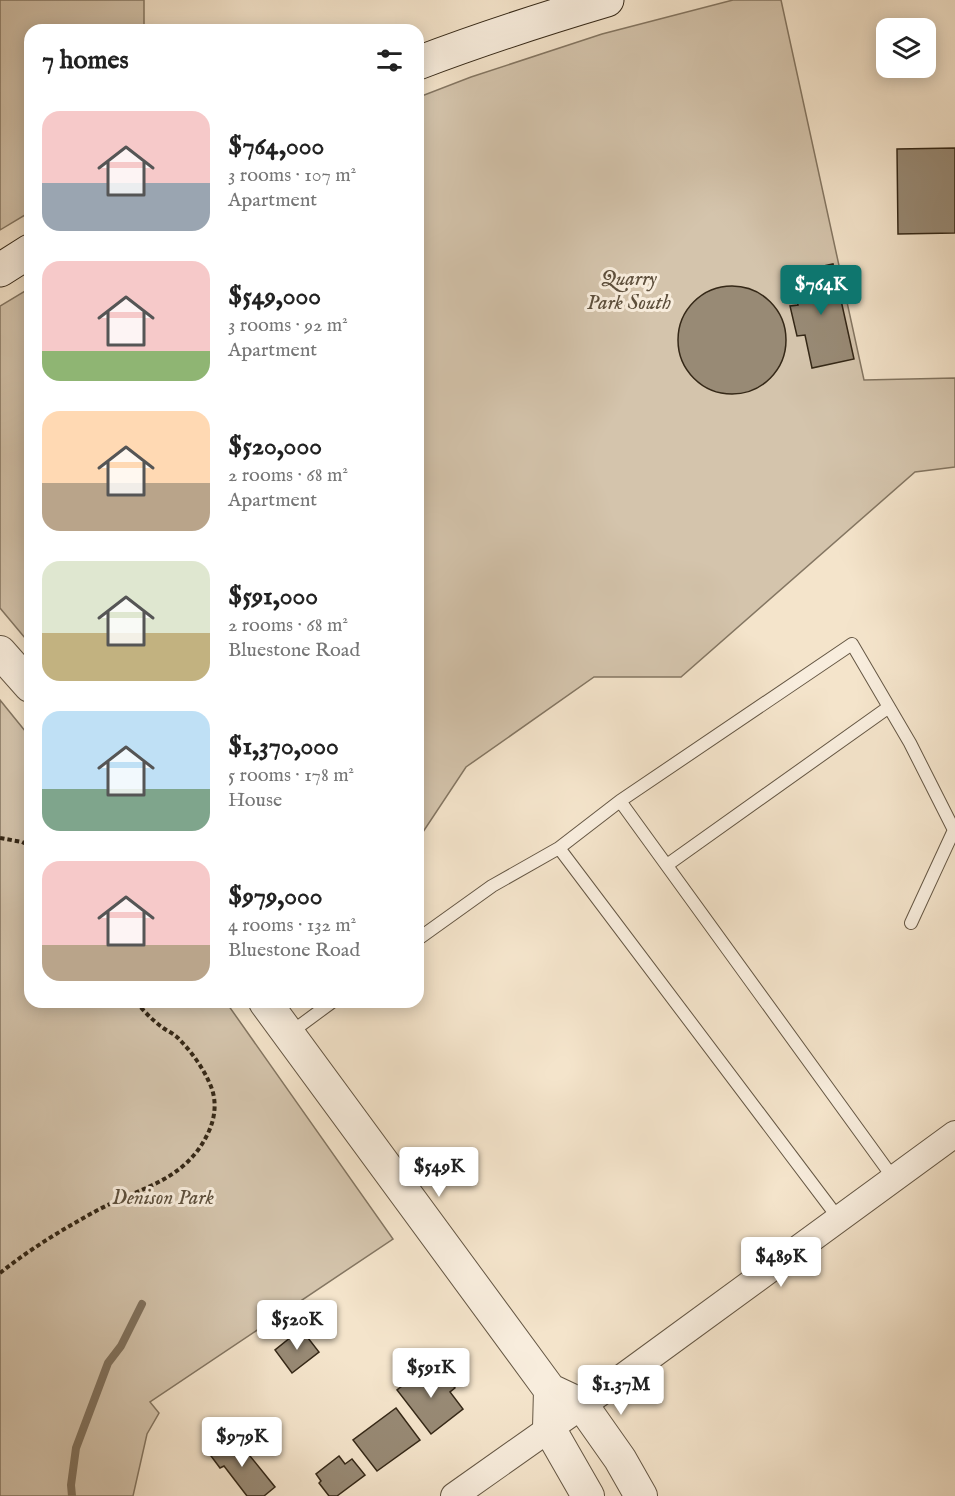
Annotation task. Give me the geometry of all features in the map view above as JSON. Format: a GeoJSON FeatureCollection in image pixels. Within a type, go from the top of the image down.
{"type":"FeatureCollection","features":[{"type":"Feature","properties":{"kind":"main road"},"geometry":{"type":"LineString","coordinates":[[424,61],[541,20],[607,0]]}},
{"type":"Feature","properties":{"kind":"main road"},"geometry":{"type":"LineString","coordinates":[[0,270],[24,255]]}},
{"type":"Feature","properties":{"kind":"street"},"geometry":{"type":"LineString","coordinates":[[0,652],[24,679]]}},
{"type":"Feature","properties":{"kind":"street"},"geometry":{"type":"LineString","coordinates":[[269,1008],[550,1390],[582,1405],[620,1459],[641,1496]]}},
{"type":"Feature","properties":{"kind":"street"},"geometry":{"type":"LineString","coordinates":[[454,1496],[955,1134]]}},
{"type":"Feature","properties":{"kind":"street"},"geometry":{"type":"LineString","coordinates":[[550,1390],[549,1428],[588,1496]]}},
{"type":"Feature","properties":{"kind":"lane"},"geometry":{"type":"LineString","coordinates":[[424,935],[492,886],[559,848],[620,801],[852,644],[910,743],[954,830],[911,922]]}},
{"type":"Feature","properties":{"kind":"lane"},"geometry":{"type":"LineString","coordinates":[[667,865],[889,707]]}},
{"type":"Feature","properties":{"kind":"lane"},"geometry":{"type":"LineString","coordinates":[[620,801],[894,1179]]}},
{"type":"Feature","properties":{"kind":"lane"},"geometry":{"type":"LineString","coordinates":[[559,848],[839,1219]]}},
{"type":"Feature","properties":{"kind":"lane"},"geometry":{"type":"LineString","coordinates":[[288,1034],[324,1008]]}},
{"type":"Feature","properties":{"kind":"path"},"geometry":{"type":"LineString","coordinates":[[0,838],[24,843]]}},
{"type":"Feature","properties":{"kind":"path"},"geometry":{"type":"LineString","coordinates":[[0,1273],[22,1255],[98,1210],[162,1181],[185,1165],[201,1148],[215,1111],[215,1097],[209,1082],[185,1045],[160,1026],[142,1008]]}},
{"type":"Feature","properties":{"kind":"green space"},"geometry":{"type":"Polygon","coordinates":[[[0,0],[144,0],[144,24],[24,24],[24,216],[0,230],[0,0]]]}},
{"type":"Feature","properties":{"kind":"green space","name":"Quarry Park South"},"geometry":{"type":"Polygon","coordinates":[[[733,0],[781,0],[864,380],[955,378],[955,467],[915,472],[681,677],[594,677],[466,767],[424,830],[424,95],[471,77],[602,34],[733,0]]]}},
{"type":"Feature","properties":{"kind":"green space"},"geometry":{"type":"Polygon","coordinates":[[[24,292],[24,637],[0,608],[0,306],[24,292]]]}},
{"type":"Feature","properties":{"kind":"green space","name":"Denison Park"},"geometry":{"type":"Polygon","coordinates":[[[0,700],[24,730],[24,1008],[230,1008],[393,1239],[150,1402],[159,1413],[147,1434],[133,1496],[0,1496],[0,700]]]}},
{"type":"Feature","properties":{"kind":"building"},"geometry":{"type":"Polygon","coordinates":[[[955,148],[955,233],[898,234],[897,149],[955,148]]]}},
{"type":"Feature","properties":{"kind":"building"},"geometry":{"type":"Polygon","coordinates":[[[833,264],[854,359],[812,368],[805,335],[797,336],[790,306],[798,305],[791,273],[833,264]]]}},
{"type":"Feature","properties":{"kind":"building"},"geometry":{"type":"Polygon","coordinates":[[[732,286],[753,290],[770,302],[782,319],[786,340],[782,361],[770,378],[753,390],[732,394],[711,390],[694,378],[682,361],[678,340],[682,319],[694,302],[711,290],[732,286]]]}},
{"type":"Feature","properties":{"kind":"building"},"geometry":{"type":"Polygon","coordinates":[[[301,1329],[319,1352],[292,1373],[275,1350],[301,1329]]]}},
{"type":"Feature","properties":{"kind":"building"},"geometry":{"type":"Polygon","coordinates":[[[428,1366],[436,1376],[442,1372],[455,1388],[450,1392],[463,1409],[431,1434],[397,1390],[428,1366]]]}},
{"type":"Feature","properties":{"kind":"building"},"geometry":{"type":"Polygon","coordinates":[[[396,1408],[420,1440],[377,1471],[353,1440],[396,1408]]]}},
{"type":"Feature","properties":{"kind":"building"},"geometry":{"type":"Polygon","coordinates":[[[229,1436],[239,1449],[242,1446],[275,1487],[264,1496],[247,1496],[224,1466],[220,1468],[208,1452],[229,1436]]]}},
{"type":"Feature","properties":{"kind":"building"},"geometry":{"type":"Polygon","coordinates":[[[339,1456],[345,1464],[352,1459],[365,1475],[337,1496],[329,1496],[319,1483],[321,1481],[316,1474],[339,1456]]]}},
{"type":"Feature","properties":{"kind":"waterway"},"geometry":{"type":"LineString","coordinates":[[72,1496],[71,1485],[76,1448],[108,1363],[121,1346],[142,1304]]}}]}
